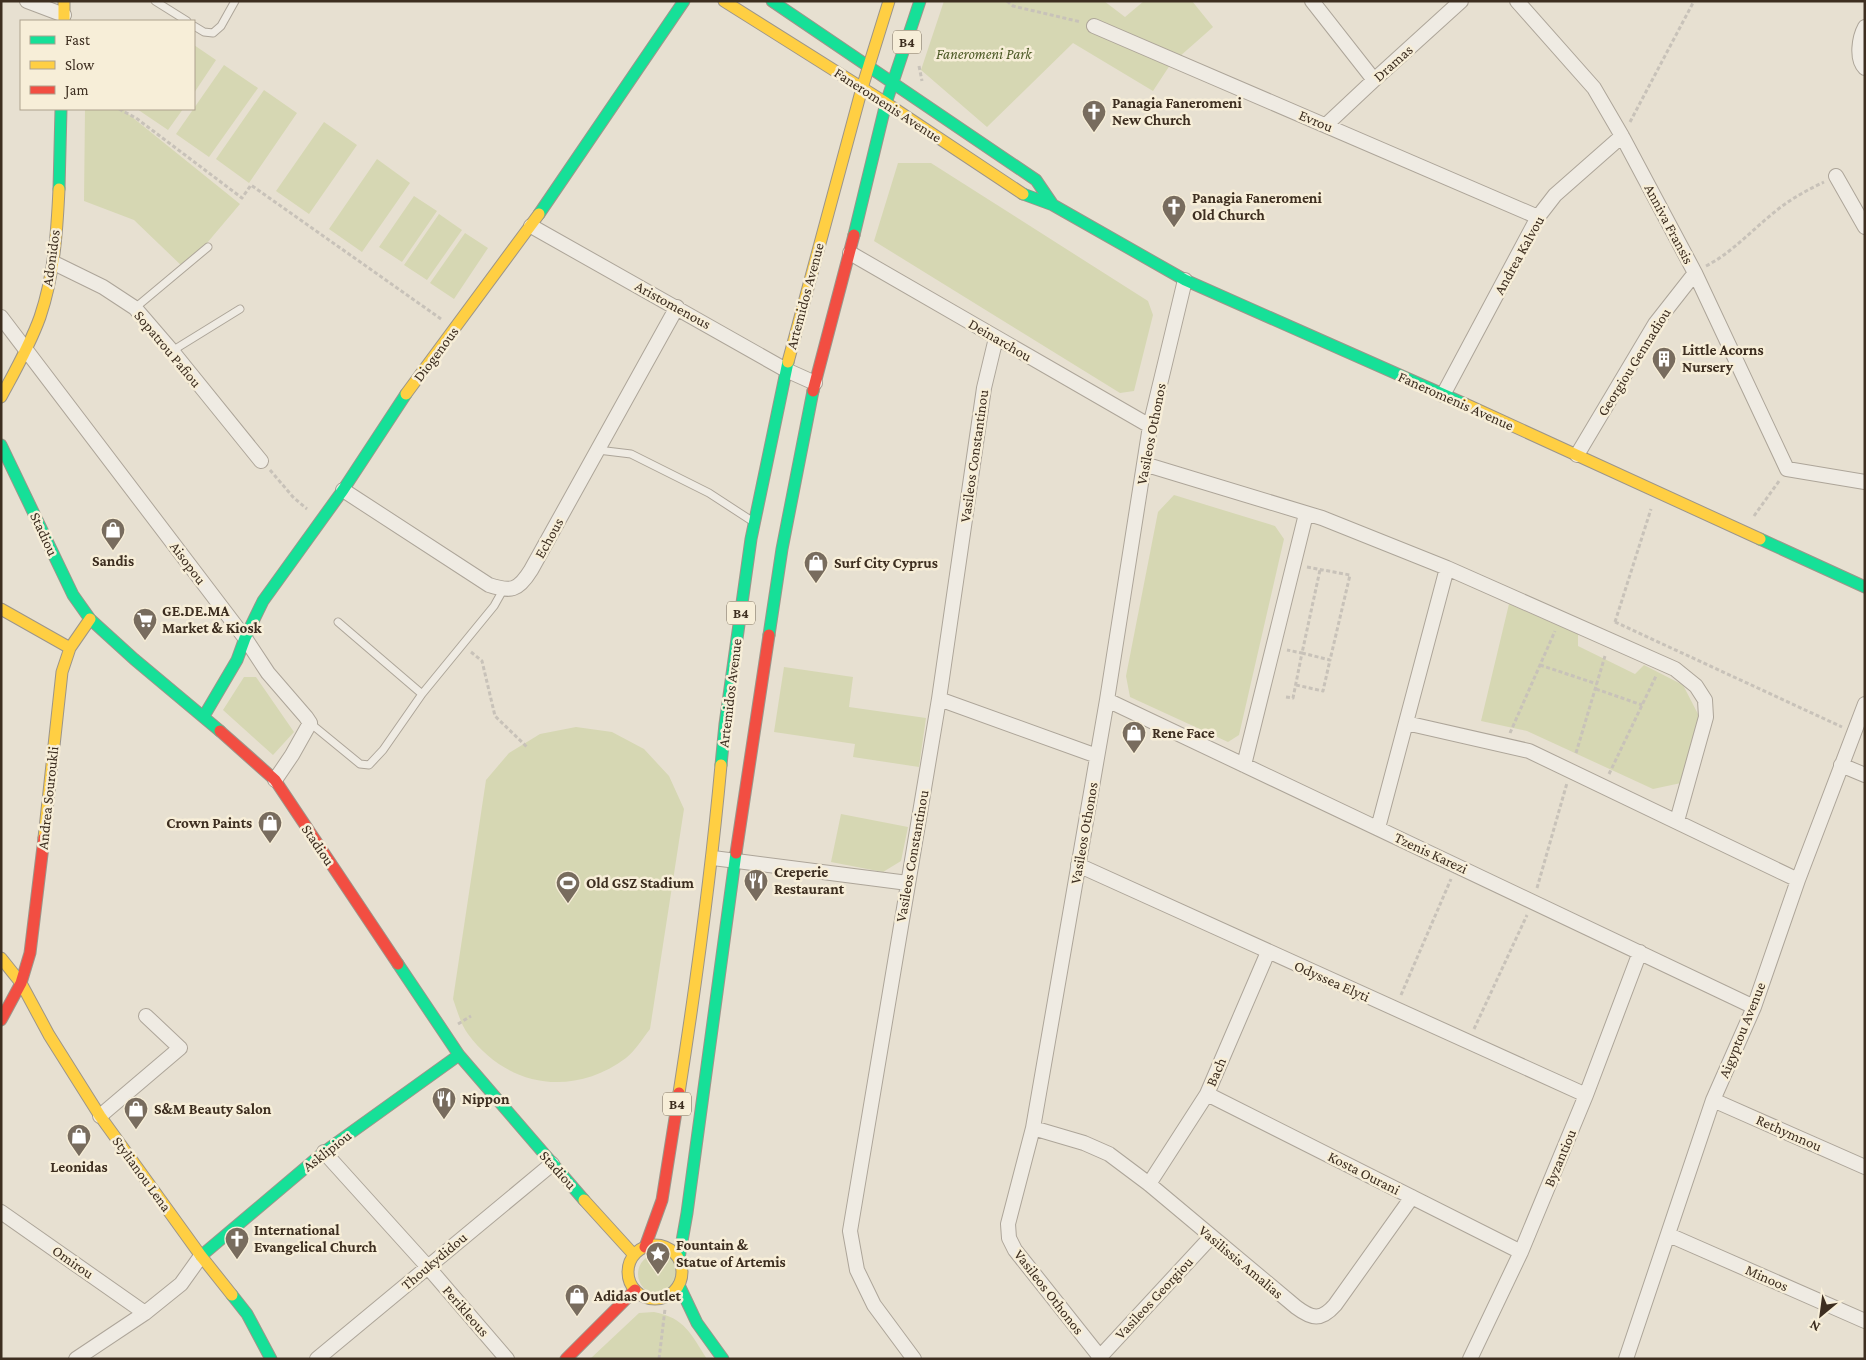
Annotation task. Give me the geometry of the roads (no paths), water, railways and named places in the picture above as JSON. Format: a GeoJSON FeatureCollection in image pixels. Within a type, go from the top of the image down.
{"type":"FeatureCollection","features":[{"type":"Feature","properties":{"kind":"main road","name":"Diogenous"},"geometry":{"type":"LineString","coordinates":[[204,716],[237,660],[245,638],[263,601],[343,490],[400,402],[531,226],[684,1]]}},
{"type":"Feature","properties":{"kind":"main road","name":"Faneromenis Avenue"},"geometry":{"type":"LineString","coordinates":[[724,1],[886,103],[1021,193],[1053,205],[1185,280],[1657,491],[1865,587]]}},
{"type":"Feature","properties":{"kind":"main road","name":"Faneromenis Avenue"},"geometry":{"type":"LineString","coordinates":[[772,1],[1036,180],[1053,205]]}},
{"type":"Feature","properties":{"kind":"main road","name":"Artemidos Avenue"},"geometry":{"type":"LineString","coordinates":[[645,1247],[662,1200],[700,958],[713,858],[725,724],[754,523],[786,370],[862,88],[889,1]]}},
{"type":"Feature","properties":{"kind":"main road","name":"Artemidos Avenue"},"geometry":{"type":"LineString","coordinates":[[678,1258],[687,1213],[735,861],[782,549],[815,383],[850,253],[886,103],[920,1]]}},
{"type":"Feature","properties":{"kind":"main road","name":"Adonidos"},"geometry":{"type":"LineString","coordinates":[[1,397],[26,349],[43,308],[54,263],[61,110]]}},
{"type":"Feature","properties":{"kind":"main road","name":"Stadiou"},"geometry":{"type":"LineString","coordinates":[[1,445],[73,595],[90,620],[204,716],[275,780],[459,1055],[552,1164],[634,1255]]}},
{"type":"Feature","properties":{"kind":"main road"},"geometry":{"type":"LineString","coordinates":[[1,609],[70,648]]}},
{"type":"Feature","properties":{"kind":"main road","name":"Andrea Souroukli"},"geometry":{"type":"LineString","coordinates":[[1,1020],[21,983],[30,954],[50,792],[62,672],[70,648],[90,620]]}},
{"type":"Feature","properties":{"kind":"main road","name":"Stylianou Lena"},"geometry":{"type":"LineString","coordinates":[[1,958],[21,983],[48,1035],[100,1116],[201,1256],[247,1314],[271,1359]]}},
{"type":"Feature","properties":{"kind":"main road","name":"Asklipiou"},"geometry":{"type":"LineString","coordinates":[[201,1256],[324,1152],[459,1055]]}},
{"type":"Feature","properties":{"kind":"main road"},"geometry":{"type":"LineString","coordinates":[[678,1258],[674,1252],[660,1246],[645,1247],[634,1255],[630,1261],[628,1276],[634,1290],[641,1296],[666,1303],[679,1285]]}},
{"type":"Feature","properties":{"kind":"main road","name":"B4"},"geometry":{"type":"LineString","coordinates":[[678,1258],[682,1267],[679,1285],[697,1323],[723,1359]]}},
{"type":"Feature","properties":{"kind":"main road"},"geometry":{"type":"LineString","coordinates":[[566,1359],[634,1290]]}},
{"type":"Feature","properties":{"kind":"main road","name":"B4"},"geometry":{"type":"LineString","coordinates":[[666,1303],[697,1323]]}},
{"type":"Feature","properties":{"kind":"street"},"geometry":{"type":"LineString","coordinates":[[27,1],[64,12]]}},
{"type":"Feature","properties":{"kind":"street"},"geometry":{"type":"LineString","coordinates":[[1312,1],[1374,80]]}},
{"type":"Feature","properties":{"kind":"street","name":"Dramas"},"geometry":{"type":"LineString","coordinates":[[1326,125],[1461,1]]}},
{"type":"Feature","properties":{"kind":"street","name":"Anniva Fransis"},"geometry":{"type":"LineString","coordinates":[[1517,1],[1594,88],[1622,136],[1695,273],[1787,469],[1865,482]]}},
{"type":"Feature","properties":{"kind":"street","name":"Evrou"},"geometry":{"type":"LineString","coordinates":[[1094,26],[1538,217]]}},
{"type":"Feature","properties":{"kind":"street"},"geometry":{"type":"LineString","coordinates":[[1865,28],[1860,37],[1861,64],[1865,68]]}},
{"type":"Feature","properties":{"kind":"street","name":"Andrea Kalvou"},"geometry":{"type":"LineString","coordinates":[[1443,395],[1538,217],[1555,195],[1622,136]]}},
{"type":"Feature","properties":{"kind":"street"},"geometry":{"type":"LineString","coordinates":[[1836,176],[1865,227]]}},
{"type":"Feature","properties":{"kind":"street","name":"Aristomenous"},"geometry":{"type":"LineString","coordinates":[[531,226],[786,370],[815,383]]}},
{"type":"Feature","properties":{"kind":"street","name":"Deinarchou"},"geometry":{"type":"LineString","coordinates":[[850,253],[1150,426]]}},
{"type":"Feature","properties":{"kind":"street","name":"Sopatrou Pafiou"},"geometry":{"type":"LineString","coordinates":[[54,263],[103,288],[135,308],[260,461]]}},
{"type":"Feature","properties":{"kind":"street","name":"Georgiou Gennadiou"},"geometry":{"type":"LineString","coordinates":[[1577,455],[1655,324],[1695,273]]}},
{"type":"Feature","properties":{"kind":"street","name":"Vasileos Othonos"},"geometry":{"type":"LineString","coordinates":[[1099,1358],[1015,1250],[1009,1238],[1008,1224],[1033,1128],[1108,700],[1150,426],[1185,280]]}},
{"type":"Feature","properties":{"kind":"street","name":"Echous"},"geometry":{"type":"LineString","coordinates":[[503,590],[514,589],[523,583],[677,307]]}},
{"type":"Feature","properties":{"kind":"street","name":"Aisopou"},"geometry":{"type":"LineString","coordinates":[[1,316],[245,638],[268,673],[310,722]]}},
{"type":"Feature","properties":{"kind":"street","name":"Vasileos Constantinou"},"geometry":{"type":"LineString","coordinates":[[914,1359],[874,1305],[861,1279],[857,1270],[850,1231],[939,699],[984,388],[996,338]]}},
{"type":"Feature","properties":{"kind":"street"},"geometry":{"type":"LineString","coordinates":[[1144,464],[1306,514],[1447,568],[1675,669],[1696,686],[1705,700],[1706,716],[1677,821]]}},
{"type":"Feature","properties":{"kind":"street"},"geometry":{"type":"LineString","coordinates":[[343,490],[489,585],[503,590]]}},
{"type":"Feature","properties":{"kind":"street"},"geometry":{"type":"LineString","coordinates":[[1244,764],[1306,514]]}},
{"type":"Feature","properties":{"kind":"street"},"geometry":{"type":"LineString","coordinates":[[1378,828],[1447,568]]}},
{"type":"Feature","properties":{"kind":"street"},"geometry":{"type":"LineString","coordinates":[[939,699],[1097,756]]}},
{"type":"Feature","properties":{"kind":"street","name":"Tzenis Karezi"},"geometry":{"type":"LineString","coordinates":[[1108,700],[1754,1006]]}},
{"type":"Feature","properties":{"kind":"street","name":"Aigyptou Avenue"},"geometry":{"type":"LineString","coordinates":[[1626,1359],[1713,1100],[1754,1006],[1840,765],[1865,704]]}},
{"type":"Feature","properties":{"kind":"street"},"geometry":{"type":"LineString","coordinates":[[275,780],[292,755],[310,722]]}},
{"type":"Feature","properties":{"kind":"street"},"geometry":{"type":"LineString","coordinates":[[1406,722],[1529,751],[1798,880]]}},
{"type":"Feature","properties":{"kind":"street"},"geometry":{"type":"LineString","coordinates":[[1840,765],[1865,776]]}},
{"type":"Feature","properties":{"kind":"street"},"geometry":{"type":"LineString","coordinates":[[713,858],[908,883]]}},
{"type":"Feature","properties":{"kind":"street","name":"Odyssea Elyti"},"geometry":{"type":"LineString","coordinates":[[1078,865],[1586,1095]]}},
{"type":"Feature","properties":{"kind":"street","name":"Bach"},"geometry":{"type":"LineString","coordinates":[[1149,1184],[1207,1094],[1268,952]]}},
{"type":"Feature","properties":{"kind":"street","name":"Byzantiou"},"geometry":{"type":"LineString","coordinates":[[1470,1359],[1521,1252],[1586,1095],[1640,952]]}},
{"type":"Feature","properties":{"kind":"street"},"geometry":{"type":"LineString","coordinates":[[100,1116],[180,1048],[146,1016]]}},
{"type":"Feature","properties":{"kind":"street","name":"Kosta Ourani"},"geometry":{"type":"LineString","coordinates":[[1207,1094],[1521,1252]]}},
{"type":"Feature","properties":{"kind":"street","name":"Rethymnou"},"geometry":{"type":"LineString","coordinates":[[1713,1100],[1864,1163]]}},
{"type":"Feature","properties":{"kind":"street","name":"Vasilissis Amalias"},"geometry":{"type":"LineString","coordinates":[[1033,1128],[1096,1147],[1109,1154],[1149,1184],[1306,1315],[1317,1317],[1328,1313],[1412,1197]]}},
{"type":"Feature","properties":{"kind":"street","name":"Perikleous"},"geometry":{"type":"LineString","coordinates":[[324,1152],[428,1266],[507,1359]]}},
{"type":"Feature","properties":{"kind":"street","name":"Thoukydidou"},"geometry":{"type":"LineString","coordinates":[[317,1359],[552,1164]]}},
{"type":"Feature","properties":{"kind":"street","name":"Omirou"},"geometry":{"type":"LineString","coordinates":[[1,1212],[145,1313]]}},
{"type":"Feature","properties":{"kind":"street","name":"Minoos"},"geometry":{"type":"LineString","coordinates":[[1669,1235],[1865,1322]]}},
{"type":"Feature","properties":{"kind":"street","name":"Vasileos Georgiou"},"geometry":{"type":"LineString","coordinates":[[1099,1358],[1211,1237]]}},
{"type":"Feature","properties":{"kind":"street"},"geometry":{"type":"LineString","coordinates":[[76,1359],[145,1313],[181,1284],[201,1256]]}},
{"type":"Feature","properties":{"kind":"lane"},"geometry":{"type":"LineString","coordinates":[[155,1],[185,20]]}},
{"type":"Feature","properties":{"kind":"lane"},"geometry":{"type":"LineString","coordinates":[[195,27],[204,32],[213,33],[221,26],[235,1]]}},
{"type":"Feature","properties":{"kind":"lane"},"geometry":{"type":"LineString","coordinates":[[135,308],[208,248]]}},
{"type":"Feature","properties":{"kind":"lane"},"geometry":{"type":"LineString","coordinates":[[172,351],[240,309]]}},
{"type":"Feature","properties":{"kind":"lane"},"geometry":{"type":"LineString","coordinates":[[598,450],[631,454],[709,492],[754,523]]}},
{"type":"Feature","properties":{"kind":"lane"},"geometry":{"type":"LineString","coordinates":[[310,722],[360,764],[369,765],[384,750],[422,694],[494,606],[503,590]]}},
{"type":"Feature","properties":{"kind":"lane"},"geometry":{"type":"LineString","coordinates":[[338,622],[422,694]]}},
{"type":"Feature","properties":{"kind":"place","name":"Panagia Faneromeni New Church"},"geometry":{"type":"Point","coordinates":[1094,133]}},
{"type":"Feature","properties":{"kind":"place","name":"Panagia Faneromeni Old Church"},"geometry":{"type":"Point","coordinates":[1174,228]}},
{"type":"Feature","properties":{"kind":"place","name":"Little Acorns Nursery"},"geometry":{"type":"Point","coordinates":[1664,380]}},
{"type":"Feature","properties":{"kind":"place","name":"Sandis"},"geometry":{"type":"Point","coordinates":[113,551]}},
{"type":"Feature","properties":{"kind":"place","name":"Surf City Cyprus"},"geometry":{"type":"Point","coordinates":[816,584]}},
{"type":"Feature","properties":{"kind":"place","name":"GE.DE.MA Market & Kiosk"},"geometry":{"type":"Point","coordinates":[145,641]}},
{"type":"Feature","properties":{"kind":"place","name":"Rene Face"},"geometry":{"type":"Point","coordinates":[1134,754]}},
{"type":"Feature","properties":{"kind":"place","name":"Crown Paints"},"geometry":{"type":"Point","coordinates":[270,844]}},
{"type":"Feature","properties":{"kind":"place","name":"Creperie Restaurant"},"geometry":{"type":"Point","coordinates":[756,902]}},
{"type":"Feature","properties":{"kind":"place","name":"Old GSZ Stadium"},"geometry":{"type":"Point","coordinates":[568,904]}},
{"type":"Feature","properties":{"kind":"place","name":"Nippon"},"geometry":{"type":"Point","coordinates":[444,1120]}},
{"type":"Feature","properties":{"kind":"place","name":"S&M Beauty Salon"},"geometry":{"type":"Point","coordinates":[136,1130]}},
{"type":"Feature","properties":{"kind":"place","name":"Leonidas"},"geometry":{"type":"Point","coordinates":[79,1157]}},
{"type":"Feature","properties":{"kind":"place","name":"International Evangelical Church"},"geometry":{"type":"Point","coordinates":[237,1260]}},
{"type":"Feature","properties":{"kind":"place","name":"Fountain & Statue of Artemis"},"geometry":{"type":"Point","coordinates":[658,1275]}},
{"type":"Feature","properties":{"kind":"place","name":"Adidas Outlet"},"geometry":{"type":"Point","coordinates":[577,1317]}},
{"type":"Feature","properties":{"kind":"park label","name":"Faneromeni Park"},"geometry":{"type":"Point","coordinates":[984,54]}}]}
